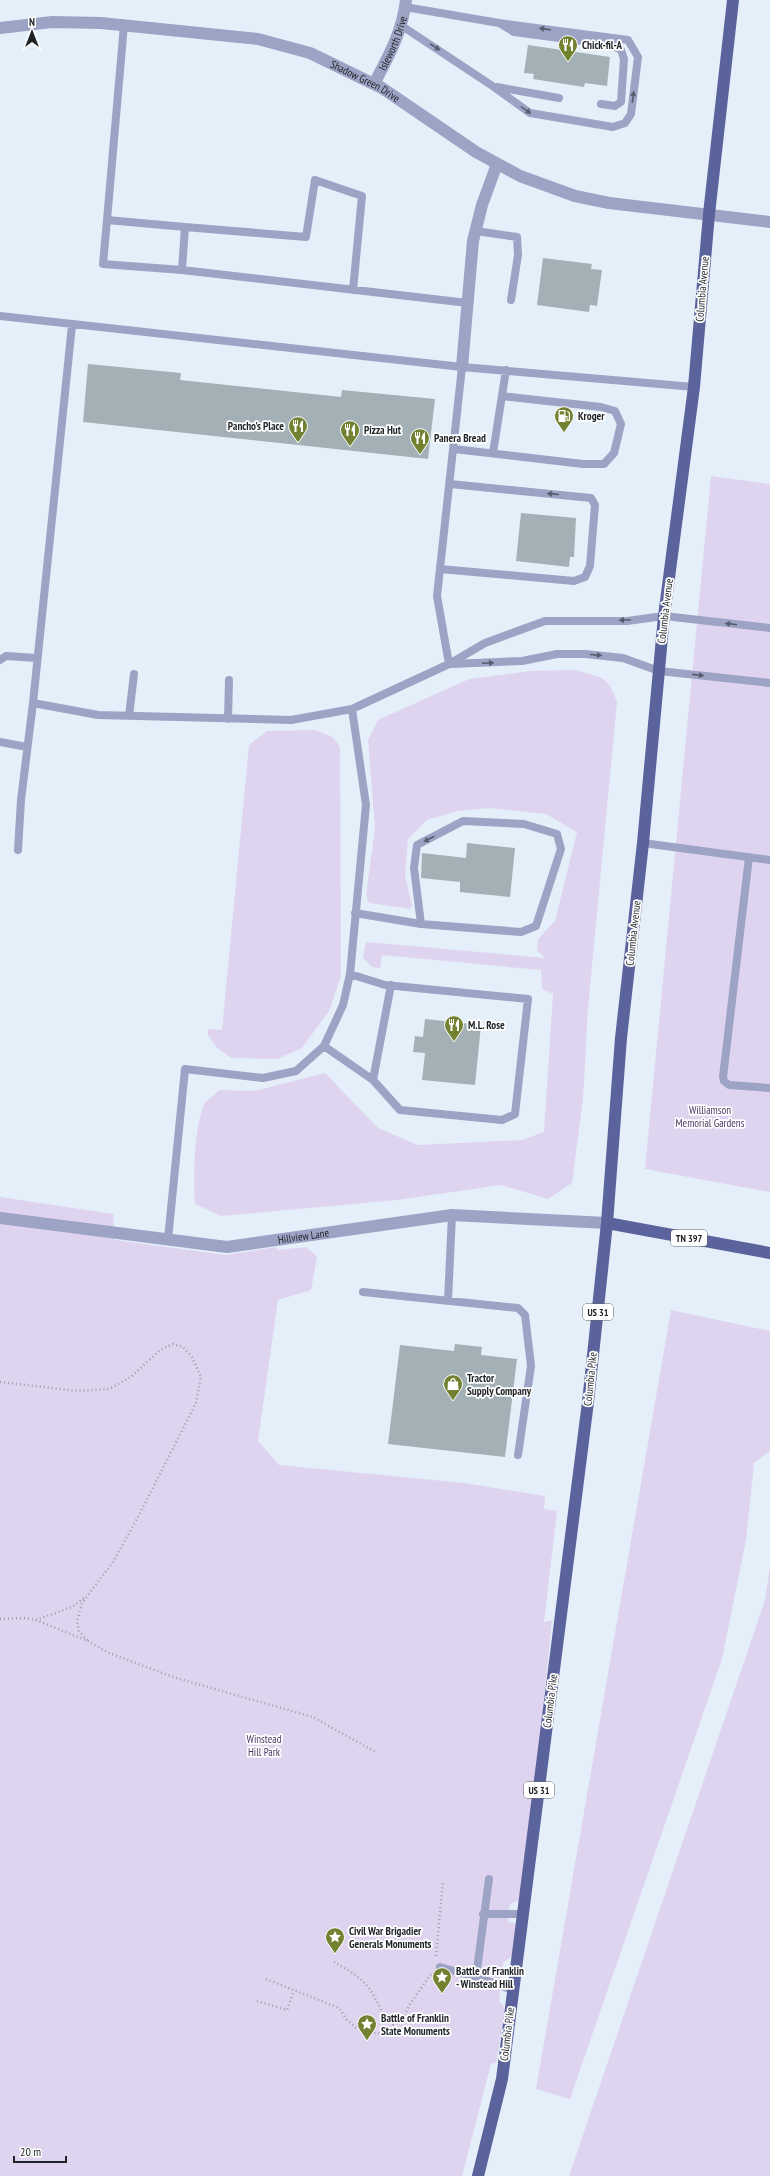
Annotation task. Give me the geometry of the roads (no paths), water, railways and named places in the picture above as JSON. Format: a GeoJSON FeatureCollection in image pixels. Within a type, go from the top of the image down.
{"type":"FeatureCollection","features":[{"type":"Feature","properties":{"kind":"main road","name":"Columbia Avenue"},"geometry":{"type":"LineString","coordinates":[[608,1223],[621,1038],[643,842],[664,616],[694,387],[709,214],[733,0]]}},
{"type":"Feature","properties":{"kind":"main road","name":"TN 397"},"geometry":{"type":"LineString","coordinates":[[608,1223],[770,1253]]}},
{"type":"Feature","properties":{"kind":"main road","name":"Columbia Pike"},"geometry":{"type":"LineString","coordinates":[[478,2176],[502,2079],[588,1402],[608,1223]]}},
{"type":"Feature","properties":{"kind":"street","name":"Isleworth Drive"},"geometry":{"type":"LineString","coordinates":[[374,84],[402,26],[405,3]]}},
{"type":"Feature","properties":{"kind":"street","name":"Shadow Green Drive"},"geometry":{"type":"LineString","coordinates":[[0,28],[52,22],[124,25],[258,39],[310,53],[374,84],[476,152],[497,164],[520,176],[575,196],[609,203],[770,222]]}},
{"type":"Feature","properties":{"kind":"street"},"geometry":{"type":"LineString","coordinates":[[462,367],[476,231],[482,205],[497,164]]}},
{"type":"Feature","properties":{"kind":"street","name":"Hillview Lane"},"geometry":{"type":"LineString","coordinates":[[0,1218],[227,1247],[452,1215],[608,1223]]}},
{"type":"Feature","properties":{"kind":"lane"},"geometry":{"type":"LineString","coordinates":[[402,26],[494,87],[530,113],[613,127],[625,123],[631,114],[638,57],[628,40],[499,23],[405,3]]}},
{"type":"Feature","properties":{"kind":"lane"},"geometry":{"type":"LineString","coordinates":[[499,23],[514,32],[612,45],[621,50],[624,59],[621,102],[615,106],[601,104]]}},
{"type":"Feature","properties":{"kind":"lane"},"geometry":{"type":"LineString","coordinates":[[124,25],[103,264],[182,270],[468,303]]}},
{"type":"Feature","properties":{"kind":"lane"},"geometry":{"type":"LineString","coordinates":[[494,87],[559,98]]}},
{"type":"Feature","properties":{"kind":"lane"},"geometry":{"type":"LineString","coordinates":[[107,220],[306,237],[315,180],[362,196],[353,290]]}},
{"type":"Feature","properties":{"kind":"lane"},"geometry":{"type":"LineString","coordinates":[[182,270],[184,227]]}},
{"type":"Feature","properties":{"kind":"lane"},"geometry":{"type":"LineString","coordinates":[[476,231],[517,237],[518,255],[511,300]]}},
{"type":"Feature","properties":{"kind":"lane"},"geometry":{"type":"LineString","coordinates":[[0,316],[462,367],[694,387]]}},
{"type":"Feature","properties":{"kind":"lane"},"geometry":{"type":"LineString","coordinates":[[18,850],[27,747],[33,703],[72,325]]}},
{"type":"Feature","properties":{"kind":"lane"},"geometry":{"type":"LineString","coordinates":[[449,664],[437,596],[462,367]]}},
{"type":"Feature","properties":{"kind":"lane"},"geometry":{"type":"LineString","coordinates":[[493,453],[506,370]]}},
{"type":"Feature","properties":{"kind":"lane"},"geometry":{"type":"LineString","coordinates":[[454,449],[583,464],[604,464],[614,453],[622,424],[615,411],[601,407],[502,396]]}},
{"type":"Feature","properties":{"kind":"lane"},"geometry":{"type":"LineString","coordinates":[[440,569],[574,582],[585,578],[590,566],[595,505],[591,498],[450,484]]}},
{"type":"Feature","properties":{"kind":"lane"},"geometry":{"type":"LineString","coordinates":[[33,703],[98,715],[291,720],[352,709],[449,664],[485,643],[545,621],[627,620],[664,616],[770,628]]}},
{"type":"Feature","properties":{"kind":"lane"},"geometry":{"type":"LineString","coordinates":[[449,664],[522,661],[557,654],[585,654],[623,658],[659,671],[770,683]]}},
{"type":"Feature","properties":{"kind":"lane"},"geometry":{"type":"LineString","coordinates":[[0,660],[6,656],[37,658]]}},
{"type":"Feature","properties":{"kind":"lane"},"geometry":{"type":"LineString","coordinates":[[129,716],[134,674]]}},
{"type":"Feature","properties":{"kind":"lane"},"geometry":{"type":"LineString","coordinates":[[228,719],[229,680]]}},
{"type":"Feature","properties":{"kind":"lane"},"geometry":{"type":"LineString","coordinates":[[168,1239],[185,1068],[263,1078],[296,1071],[324,1046],[343,1005],[350,974],[366,805],[352,709]]}},
{"type":"Feature","properties":{"kind":"lane"},"geometry":{"type":"LineString","coordinates":[[0,742],[27,747]]}},
{"type":"Feature","properties":{"kind":"lane"},"geometry":{"type":"LineString","coordinates":[[355,913],[421,924],[521,932],[536,926],[561,849],[557,834],[524,824],[463,821],[417,845],[414,868],[421,924]]}},
{"type":"Feature","properties":{"kind":"lane"},"geometry":{"type":"LineString","coordinates":[[643,842],[770,860]]}},
{"type":"Feature","properties":{"kind":"lane"},"geometry":{"type":"LineString","coordinates":[[749,858],[723,1077],[724,1081],[729,1086],[770,1088]]}},
{"type":"Feature","properties":{"kind":"lane"},"geometry":{"type":"LineString","coordinates":[[324,1046],[373,1080],[400,1110],[502,1120],[515,1114],[528,999],[391,985],[350,974]]}},
{"type":"Feature","properties":{"kind":"lane"},"geometry":{"type":"LineString","coordinates":[[373,1080],[391,985]]}},
{"type":"Feature","properties":{"kind":"lane"},"geometry":{"type":"LineString","coordinates":[[448,1301],[452,1215]]}},
{"type":"Feature","properties":{"kind":"lane"},"geometry":{"type":"LineString","coordinates":[[363,1292],[518,1308],[525,1315],[531,1366],[518,1455]]}},
{"type":"Feature","properties":{"kind":"lane"},"geometry":{"type":"LineString","coordinates":[[476,1977],[483,1914],[489,1879]]}},
{"type":"Feature","properties":{"kind":"lane"},"geometry":{"type":"LineString","coordinates":[[483,1914],[523,1914]]}},
{"type":"Feature","properties":{"kind":"lane"},"geometry":{"type":"LineString","coordinates":[[440,1967],[476,1977],[513,1990]]}},
{"type":"Feature","properties":{"kind":"place","name":"Chick-fil-A"},"geometry":{"type":"Point","coordinates":[568,62]}},
{"type":"Feature","properties":{"kind":"place","name":"Kroger"},"geometry":{"type":"Point","coordinates":[564,433]}},
{"type":"Feature","properties":{"kind":"place","name":"Pancho's Place"},"geometry":{"type":"Point","coordinates":[298,443]}},
{"type":"Feature","properties":{"kind":"place","name":"Pizza Hut"},"geometry":{"type":"Point","coordinates":[350,447]}},
{"type":"Feature","properties":{"kind":"place","name":"Panera Bread"},"geometry":{"type":"Point","coordinates":[420,455]}},
{"type":"Feature","properties":{"kind":"place","name":"M.L. Rose"},"geometry":{"type":"Point","coordinates":[454,1042]}},
{"type":"Feature","properties":{"kind":"place","name":"Tractor Supply Company"},"geometry":{"type":"Point","coordinates":[453,1401]}},
{"type":"Feature","properties":{"kind":"place","name":"Civil War Brigadier Generals Monuments"},"geometry":{"type":"Point","coordinates":[335,1954]}},
{"type":"Feature","properties":{"kind":"place","name":"Battle of Franklin - Winstead Hill"},"geometry":{"type":"Point","coordinates":[442,1994]}},
{"type":"Feature","properties":{"kind":"place","name":"Battle of Franklin State Monuments"},"geometry":{"type":"Point","coordinates":[367,2041]}},
{"type":"Feature","properties":{"kind":"park label","name":"Williamson Memorial Gardens"},"geometry":{"type":"Point","coordinates":[710,1116]}},
{"type":"Feature","properties":{"kind":"park label","name":"Winstead Hill Park"},"geometry":{"type":"Point","coordinates":[264,1745]}}]}
